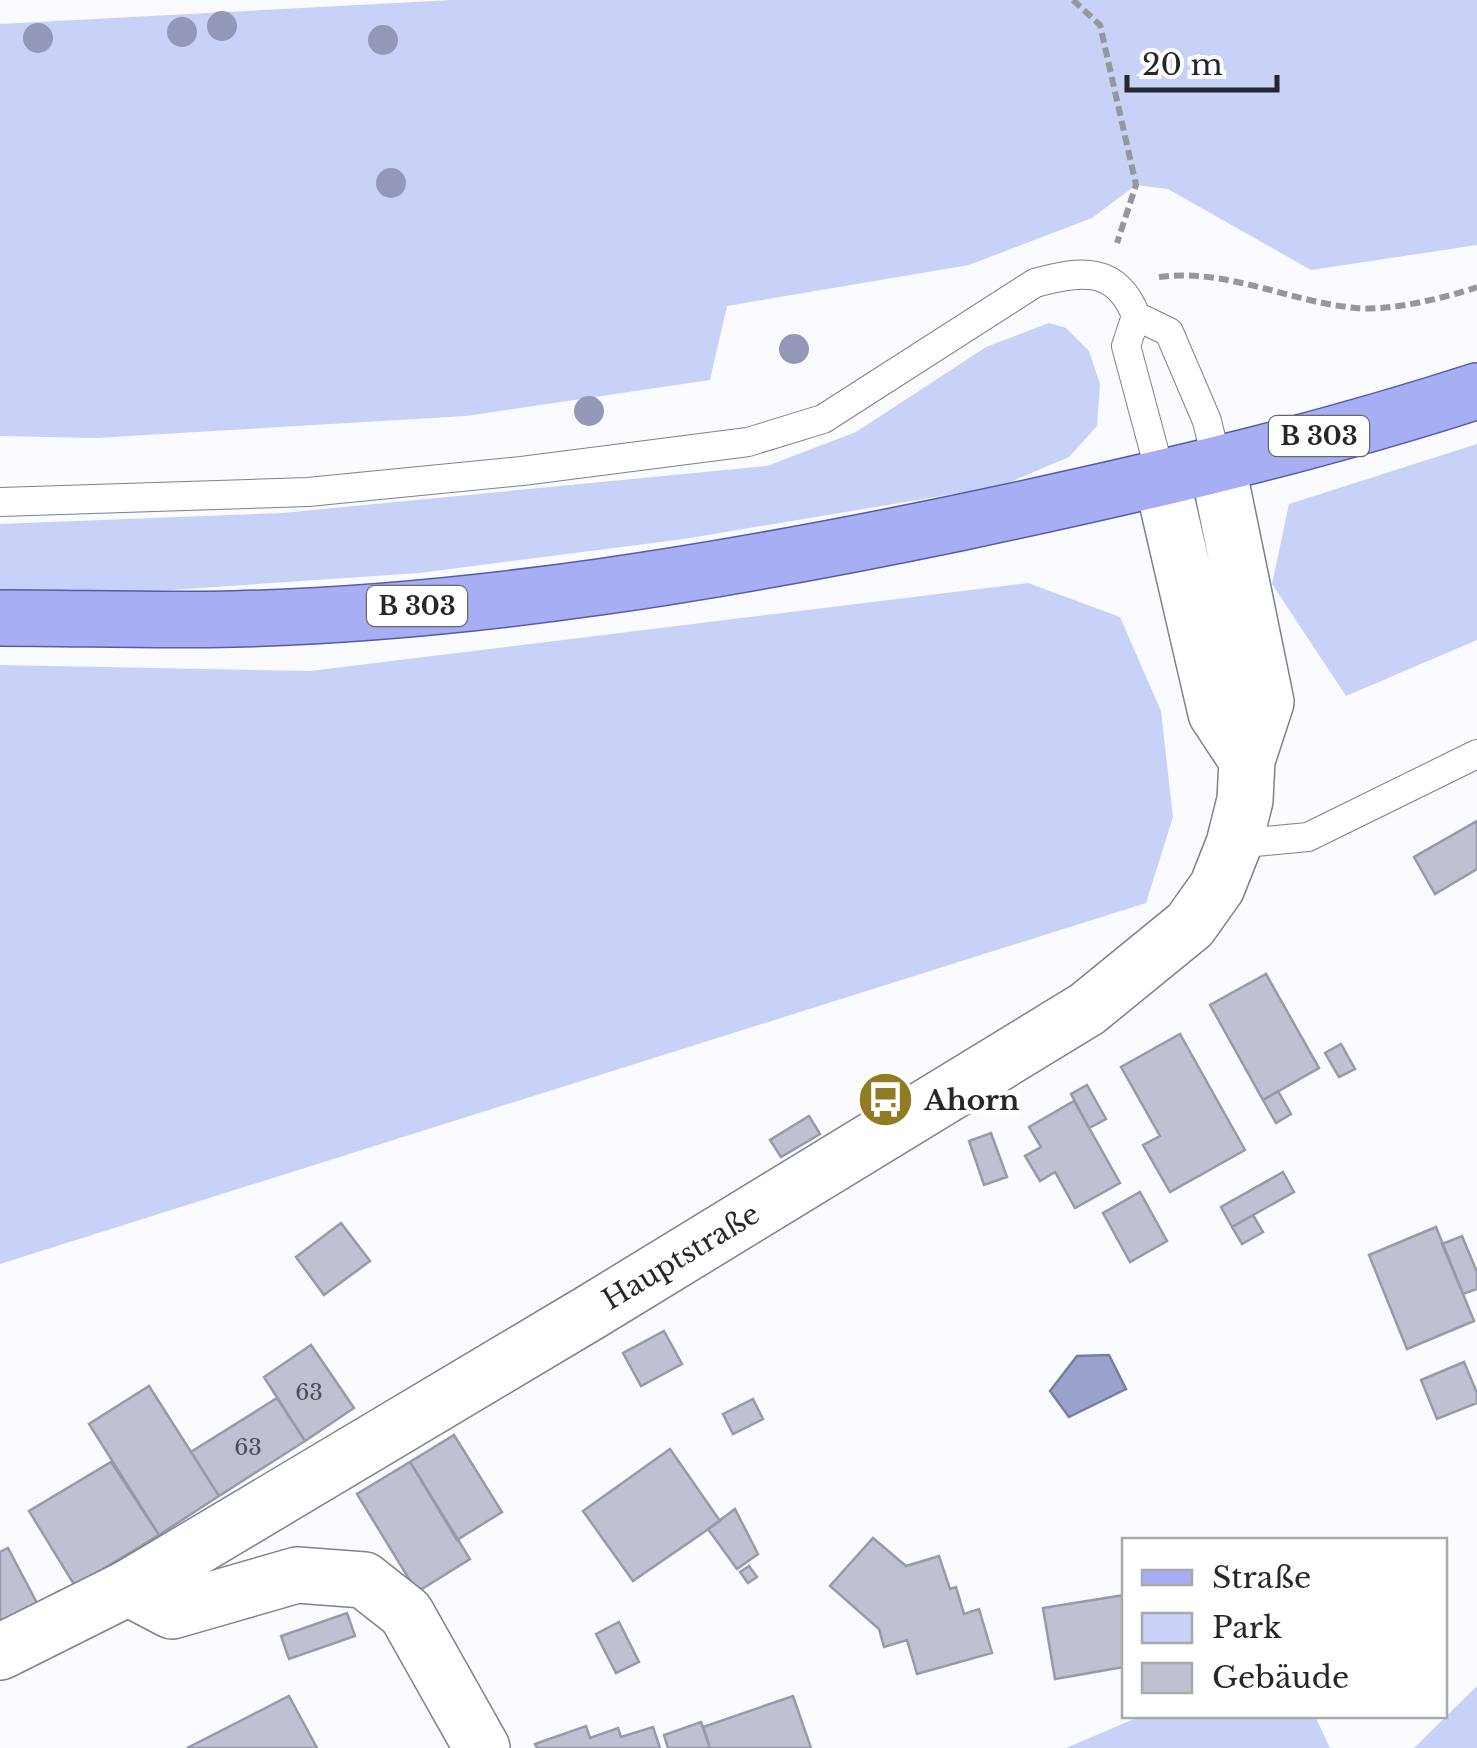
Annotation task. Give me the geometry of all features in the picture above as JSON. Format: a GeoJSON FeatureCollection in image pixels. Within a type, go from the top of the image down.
{"type":"FeatureCollection","features":[{"type":"Feature","properties":{"kind":"main road","name":"B 303"},"geometry":{"type":"LineString","coordinates":[[0,618],[236,619],[596,588],[831,549],[1162,480],[1477,391]]}},
{"type":"Feature","properties":{"kind":"street","name":"Hauptstraße"},"geometry":{"type":"LineString","coordinates":[[0,1652],[128,1588],[1087,1010],[1190,926],[1217,887],[1234,844],[1245,800],[1247,760],[1266,702],[1218,463]]}},
{"type":"Feature","properties":{"kind":"street"},"geometry":{"type":"LineString","coordinates":[[1162,480],[1216,714],[1247,760]]}},
{"type":"Feature","properties":{"kind":"street"},"geometry":{"type":"LineString","coordinates":[[128,1588],[172,1611],[298,1574],[364,1580],[406,1613],[482,1748]]}},
{"type":"Feature","properties":{"kind":"lane"},"geometry":{"type":"LineString","coordinates":[[0,502],[308,492],[522,471],[748,442],[823,419],[1035,283],[1063,276],[1113,282],[1136,316],[1169,332],[1207,421],[1218,463]]}},
{"type":"Feature","properties":{"kind":"lane"},"geometry":{"type":"LineString","coordinates":[[1136,316],[1126,346],[1162,480]]}},
{"type":"Feature","properties":{"kind":"lane"},"geometry":{"type":"LineString","coordinates":[[1234,844],[1308,837],[1477,754]]}},
{"type":"Feature","properties":{"kind":"path"},"geometry":{"type":"LineString","coordinates":[[1073,0],[1100,25],[1136,185],[1113,282],[1208,276],[1358,308],[1444,298],[1477,287]]}},
{"type":"Feature","properties":{"kind":"green space"},"geometry":{"type":"Polygon","coordinates":[[[452,0],[1477,0],[1477,245],[1311,270],[1168,189],[1136,185],[1092,218],[969,265],[727,306],[710,380],[466,416],[95,438],[0,436],[0,24],[452,0]]]}},
{"type":"Feature","properties":{"kind":"green space"},"geometry":{"type":"Polygon","coordinates":[[[1049,323],[1066,328],[1089,351],[1100,384],[1097,426],[1069,457],[1001,486],[684,539],[419,573],[127,593],[0,590],[0,524],[282,513],[767,466],[856,432],[986,347],[1049,323]]]}},
{"type":"Feature","properties":{"kind":"green space"},"geometry":{"type":"Polygon","coordinates":[[[1477,444],[1477,640],[1346,696],[1272,584],[1289,504],[1477,444]]]}},
{"type":"Feature","properties":{"kind":"green space"},"geometry":{"type":"Polygon","coordinates":[[[1028,583],[1120,617],[1161,711],[1173,817],[1146,903],[0,1264],[0,665],[310,671],[1028,583]]]}},
{"type":"Feature","properties":{"kind":"green space"},"geometry":{"type":"Polygon","coordinates":[[[1477,1686],[1477,1748],[1414,1748],[1447,1718],[1477,1686]]]}},
{"type":"Feature","properties":{"kind":"green space"},"geometry":{"type":"Polygon","coordinates":[[[1136,1718],[1316,1718],[1330,1748],[1066,1748],[1136,1718]]]}},
{"type":"Feature","properties":{"kind":"shaded area"},"geometry":{"type":"Polygon","coordinates":[[[1109,1355],[1126,1389],[1069,1417],[1050,1391],[1077,1356],[1109,1355]]]}},
{"type":"Feature","properties":{"kind":"building"},"geometry":{"type":"Polygon","coordinates":[[[1477,821],[1477,869],[1435,894],[1414,857],[1477,821]]]}},
{"type":"Feature","properties":{"kind":"building"},"geometry":{"type":"Polygon","coordinates":[[[1266,974],[1319,1068],[1263,1100],[1210,1005],[1266,974]]]}},
{"type":"Feature","properties":{"kind":"building"},"geometry":{"type":"Polygon","coordinates":[[[1180,1034],[1245,1150],[1170,1192],[1143,1145],[1160,1136],[1121,1067],[1180,1034]]]}},
{"type":"Feature","properties":{"kind":"building"},"geometry":{"type":"Polygon","coordinates":[[[1341,1044],[1355,1069],[1339,1077],[1325,1053],[1341,1044]]]}},
{"type":"Feature","properties":{"kind":"building"},"geometry":{"type":"Polygon","coordinates":[[[1087,1085],[1106,1119],[1089,1128],[1071,1094],[1087,1085]]]}},
{"type":"Feature","properties":{"kind":"building"},"geometry":{"type":"Polygon","coordinates":[[[1278,1091],[1291,1114],[1276,1123],[1263,1100],[1278,1091]]]}},
{"type":"Feature","properties":{"kind":"building"},"geometry":{"type":"Polygon","coordinates":[[[1074,1101],[1120,1183],[1075,1208],[1055,1172],[1040,1181],[1025,1156],[1041,1147],[1029,1127],[1074,1101]]]}},
{"type":"Feature","properties":{"kind":"building"},"geometry":{"type":"Polygon","coordinates":[[[809,1116],[820,1134],[781,1157],[770,1140],[809,1116]]]}},
{"type":"Feature","properties":{"kind":"building"},"geometry":{"type":"Polygon","coordinates":[[[991,1133],[1007,1177],[984,1185],[969,1141],[991,1133]]]}},
{"type":"Feature","properties":{"kind":"building"},"geometry":{"type":"Polygon","coordinates":[[[1283,1172],[1294,1192],[1232,1227],[1221,1207],[1283,1172]]]}},
{"type":"Feature","properties":{"kind":"building"},"geometry":{"type":"Polygon","coordinates":[[[1140,1192],[1167,1241],[1130,1262],[1103,1213],[1140,1192]]]}},
{"type":"Feature","properties":{"kind":"building"},"geometry":{"type":"Polygon","coordinates":[[[1253,1215],[1263,1232],[1242,1244],[1232,1227],[1253,1215]]]}},
{"type":"Feature","properties":{"kind":"building"},"geometry":{"type":"Polygon","coordinates":[[[341,1223],[370,1261],[324,1295],[296,1257],[341,1223]]]}},
{"type":"Feature","properties":{"kind":"building"},"geometry":{"type":"Polygon","coordinates":[[[1436,1227],[1474,1321],[1407,1349],[1369,1255],[1436,1227]]]}},
{"type":"Feature","properties":{"kind":"building"},"geometry":{"type":"Polygon","coordinates":[[[1462,1236],[1477,1272],[1477,1289],[1463,1294],[1442,1244],[1462,1236]]]}},
{"type":"Feature","properties":{"kind":"building"},"geometry":{"type":"Polygon","coordinates":[[[664,1331],[682,1364],[641,1386],[623,1353],[664,1331]]]}},
{"type":"Feature","properties":{"kind":"building"},"geometry":{"type":"Polygon","coordinates":[[[311,1345],[354,1408],[305,1441],[264,1377],[311,1345]]]}},
{"type":"Feature","properties":{"kind":"building"},"geometry":{"type":"Polygon","coordinates":[[[1464,1362],[1477,1393],[1477,1403],[1437,1419],[1421,1380],[1464,1362]]]}},
{"type":"Feature","properties":{"kind":"building"},"geometry":{"type":"Polygon","coordinates":[[[149,1386],[219,1496],[159,1535],[89,1424],[149,1386]]]}},
{"type":"Feature","properties":{"kind":"building"},"geometry":{"type":"Polygon","coordinates":[[[277,1398],[305,1441],[219,1496],[191,1452],[277,1398]]]}},
{"type":"Feature","properties":{"kind":"building"},"geometry":{"type":"Polygon","coordinates":[[[753,1399],[763,1419],[733,1434],[723,1414],[753,1399]]]}},
{"type":"Feature","properties":{"kind":"building"},"geometry":{"type":"Polygon","coordinates":[[[454,1435],[502,1512],[457,1540],[410,1462],[454,1435]]]}},
{"type":"Feature","properties":{"kind":"building"},"geometry":{"type":"Polygon","coordinates":[[[670,1449],[720,1521],[633,1581],[583,1511],[670,1449]]]}},
{"type":"Feature","properties":{"kind":"building"},"geometry":{"type":"Polygon","coordinates":[[[111,1462],[159,1535],[75,1586],[29,1511],[111,1462]]]}},
{"type":"Feature","properties":{"kind":"building"},"geometry":{"type":"Polygon","coordinates":[[[410,1462],[470,1559],[417,1592],[357,1494],[410,1462]]]}},
{"type":"Feature","properties":{"kind":"building"},"geometry":{"type":"Polygon","coordinates":[[[735,1509],[758,1554],[737,1569],[708,1529],[735,1509]]]}},
{"type":"Feature","properties":{"kind":"building"},"geometry":{"type":"Polygon","coordinates":[[[873,1538],[906,1566],[939,1556],[950,1589],[956,1587],[964,1614],[979,1609],[992,1653],[917,1674],[907,1640],[884,1647],[879,1629],[830,1586],[873,1538]]]}},
{"type":"Feature","properties":{"kind":"building"},"geometry":{"type":"Polygon","coordinates":[[[8,1548],[38,1605],[0,1625],[0,1552],[8,1548]]]}},
{"type":"Feature","properties":{"kind":"building"},"geometry":{"type":"Polygon","coordinates":[[[749,1566],[757,1577],[748,1583],[740,1572],[749,1566]]]}},
{"type":"Feature","properties":{"kind":"building"},"geometry":{"type":"Polygon","coordinates":[[[1122,1595],[1122,1667],[1055,1679],[1043,1608],[1122,1595]]]}},
{"type":"Feature","properties":{"kind":"building"},"geometry":{"type":"Polygon","coordinates":[[[347,1613],[355,1636],[289,1659],[281,1636],[347,1613]]]}},
{"type":"Feature","properties":{"kind":"building"},"geometry":{"type":"Polygon","coordinates":[[[619,1622],[639,1662],[616,1673],[596,1634],[619,1622]]]}},
{"type":"Feature","properties":{"kind":"building"},"geometry":{"type":"Polygon","coordinates":[[[289,1696],[317,1748],[187,1748],[289,1696]]]}},
{"type":"Feature","properties":{"kind":"building"},"geometry":{"type":"Polygon","coordinates":[[[793,1696],[811,1748],[710,1748],[703,1727],[793,1696]]]}},
{"type":"Feature","properties":{"kind":"building"},"geometry":{"type":"Polygon","coordinates":[[[701,1722],[710,1748],[668,1748],[664,1735],[701,1722]]]}},
{"type":"Feature","properties":{"kind":"building"},"geometry":{"type":"Polygon","coordinates":[[[586,1726],[590,1738],[618,1728],[621,1737],[653,1727],[660,1748],[537,1748],[535,1744],[586,1726]]]}},
{"type":"Feature","properties":{"kind":"place","name":"Ahorn"},"geometry":{"type":"Point","coordinates":[885,1100]}}]}
